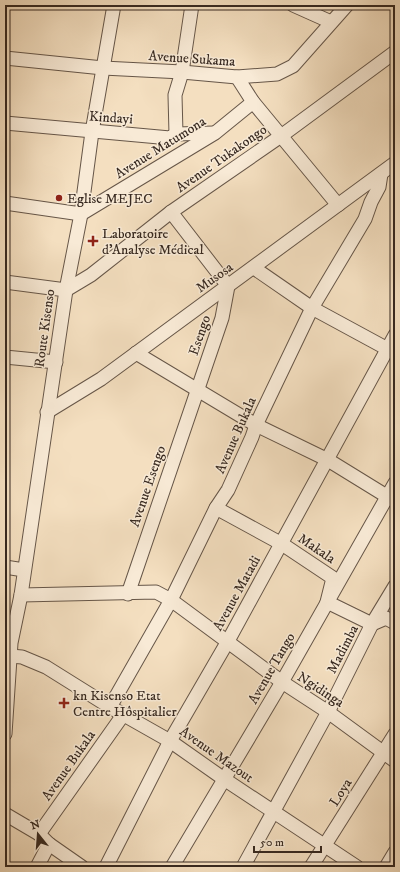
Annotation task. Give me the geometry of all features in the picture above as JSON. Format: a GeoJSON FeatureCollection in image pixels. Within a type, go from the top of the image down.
{"type":"FeatureCollection","features":[{"type":"Feature","properties":{"kind":"street","name":"Route Kisenso"},"geometry":{"type":"LineString","coordinates":[[5,734],[7,657],[10,622],[21,595],[66,290],[81,214],[92,132],[114,5]]}},
{"type":"Feature","properties":{"kind":"street"},"geometry":{"type":"LineString","coordinates":[[176,134],[176,94],[182,72],[192,5]]}},
{"type":"Feature","properties":{"kind":"street"},"geometry":{"type":"LineString","coordinates":[[293,5],[331,22]]}},
{"type":"Feature","properties":{"kind":"street","name":"Avenue Sukama"},"geometry":{"type":"LineString","coordinates":[[5,58],[103,68],[182,72],[236,77],[277,74],[293,66],[347,5]]}},
{"type":"Feature","properties":{"kind":"street","name":"Avenue Tukakongo"},"geometry":{"type":"LineString","coordinates":[[66,290],[91,275],[171,212],[281,136],[395,52]]}},
{"type":"Feature","properties":{"kind":"street"},"geometry":{"type":"LineString","coordinates":[[236,77],[253,102],[338,205]]}},
{"type":"Feature","properties":{"kind":"street","name":"Avenue Matumona"},"geometry":{"type":"LineString","coordinates":[[81,214],[215,133],[253,102]]}},
{"type":"Feature","properties":{"kind":"street","name":"Kindayi"},"geometry":{"type":"LineString","coordinates":[[5,123],[170,138],[176,134],[215,133]]}},
{"type":"Feature","properties":{"kind":"street","name":"Musosa"},"geometry":{"type":"LineString","coordinates":[[47,412],[101,379],[395,163]]}},
{"type":"Feature","properties":{"kind":"street","name":"Avenue Bukala"},"geometry":{"type":"LineString","coordinates":[[110,708],[171,600],[216,508],[228,490],[256,425],[312,308],[365,219],[379,187],[381,174]]}},
{"type":"Feature","properties":{"kind":"street"},"geometry":{"type":"LineString","coordinates":[[5,203],[81,214]]}},
{"type":"Feature","properties":{"kind":"street"},"geometry":{"type":"LineString","coordinates":[[171,212],[228,286]]}},
{"type":"Feature","properties":{"kind":"street"},"geometry":{"type":"LineString","coordinates":[[254,268],[312,308],[391,351]]}},
{"type":"Feature","properties":{"kind":"street"},"geometry":{"type":"LineString","coordinates":[[5,282],[66,290]]}},
{"type":"Feature","properties":{"kind":"street","name":"Esengo"},"geometry":{"type":"LineString","coordinates":[[197,389],[222,318],[228,286]]}},
{"type":"Feature","properties":{"kind":"street","name":"Avenue Matadi"},"geometry":{"type":"LineString","coordinates":[[106,867],[170,740],[228,641],[328,460],[391,351],[395,335]]}},
{"type":"Feature","properties":{"kind":"street"},"geometry":{"type":"LineString","coordinates":[[136,353],[256,425],[328,460],[391,499]]}},
{"type":"Feature","properties":{"kind":"street"},"geometry":{"type":"LineString","coordinates":[[5,357],[56,362]]}},
{"type":"Feature","properties":{"kind":"street","name":"Avenue Esengo"},"geometry":{"type":"LineString","coordinates":[[128,594],[197,389]]}},
{"type":"Feature","properties":{"kind":"street","name":"Avenue Tango"},"geometry":{"type":"LineString","coordinates":[[172,867],[282,682],[327,602],[391,499],[395,484]]}},
{"type":"Feature","properties":{"kind":"street","name":"Makala"},"geometry":{"type":"LineString","coordinates":[[216,508],[282,544],[333,578],[327,602]]}},
{"type":"Feature","properties":{"kind":"street"},"geometry":{"type":"LineString","coordinates":[[5,567],[24,570]]}},
{"type":"Feature","properties":{"kind":"street","name":"Madimba"},"geometry":{"type":"LineString","coordinates":[[243,867],[328,712],[372,624],[395,586]]}},
{"type":"Feature","properties":{"kind":"street","name":"Ngidinga"},"geometry":{"type":"LineString","coordinates":[[21,595],[128,594],[156,592],[171,600],[282,682],[328,712],[395,761]]}},
{"type":"Feature","properties":{"kind":"street"},"geometry":{"type":"LineString","coordinates":[[327,602],[372,624],[386,618],[395,623]]}},
{"type":"Feature","properties":{"kind":"street","name":"Avenue Mazout"},"geometry":{"type":"LineString","coordinates":[[7,657],[22,657],[46,667],[110,708],[170,740],[224,779],[357,867]]}},
{"type":"Feature","properties":{"kind":"street","name":"Avenue Bukala"},"geometry":{"type":"LineString","coordinates":[[39,834],[123,715]]}},
{"type":"Feature","properties":{"kind":"street","name":"Loya"},"geometry":{"type":"LineString","coordinates":[[311,867],[395,734]]}},
{"type":"Feature","properties":{"kind":"street"},"geometry":{"type":"LineString","coordinates":[[5,814],[39,834],[49,844],[82,867]]}},
{"type":"Feature","properties":{"kind":"street"},"geometry":{"type":"LineString","coordinates":[[37,867],[49,844]]}},
{"type":"Feature","properties":{"kind":"street"},"geometry":{"type":"LineString","coordinates":[[386,867],[395,852]]}},
{"type":"Feature","properties":{"kind":"place","name":"Eglise MEJEC"},"geometry":{"type":"Point","coordinates":[59,198]}},
{"type":"Feature","properties":{"kind":"place","name":"Laboratoire d'Analyse Médical"},"geometry":{"type":"Point","coordinates":[93,241]}},
{"type":"Feature","properties":{"kind":"place","name":"kn Kisenso Etat Centre Hôspitalier"},"geometry":{"type":"Point","coordinates":[64,703]}}]}
